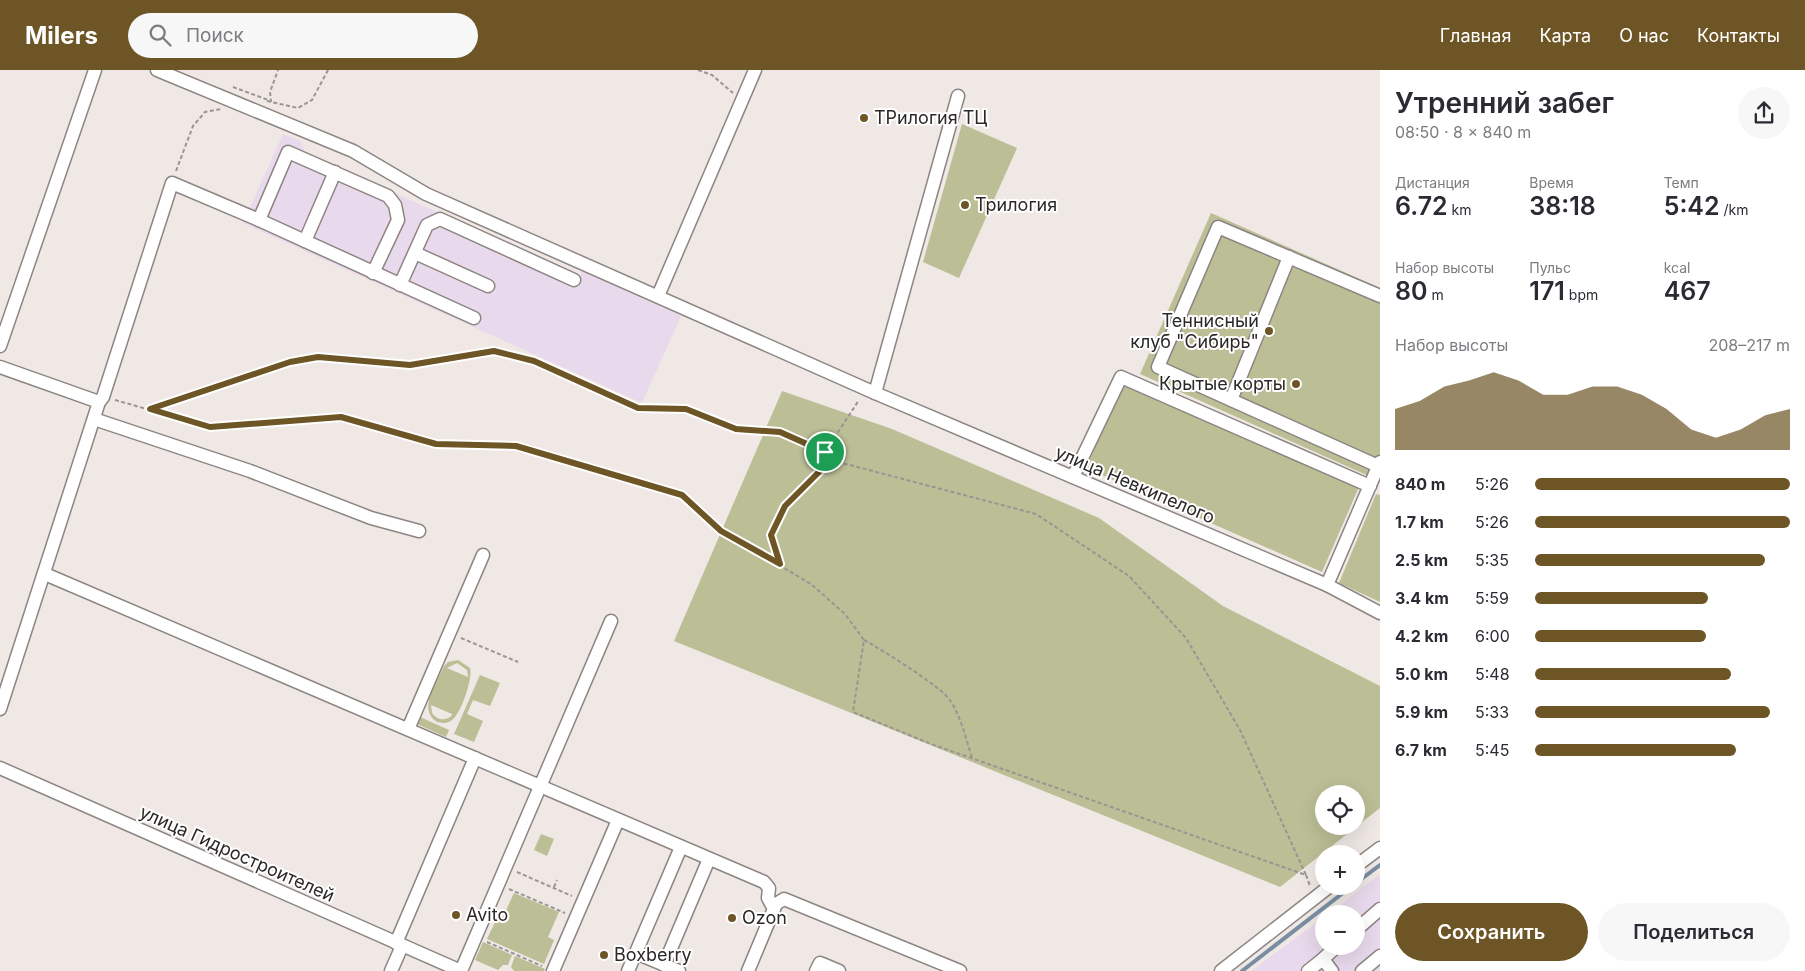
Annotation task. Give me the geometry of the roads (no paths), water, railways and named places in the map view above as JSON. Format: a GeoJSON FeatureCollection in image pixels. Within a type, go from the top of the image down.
{"type":"FeatureCollection","features":[{"type":"Feature","properties":{"kind":"street"},"geometry":{"type":"LineString","coordinates":[[0,346],[95,70]]}},
{"type":"Feature","properties":{"kind":"street","name":"улица Невкипелого"},"geometry":{"type":"LineString","coordinates":[[157,70],[353,151],[426,194],[875,393],[1327,585],[1380,613]]}},
{"type":"Feature","properties":{"kind":"street"},"geometry":{"type":"LineString","coordinates":[[658,296],[755,70]]}},
{"type":"Feature","properties":{"kind":"street"},"geometry":{"type":"LineString","coordinates":[[875,393],[958,96]]}},
{"type":"Feature","properties":{"kind":"street"},"geometry":{"type":"LineString","coordinates":[[259,220],[288,152],[388,196],[395,205],[398,220],[373,273]]}},
{"type":"Feature","properties":{"kind":"street"},"geometry":{"type":"LineString","coordinates":[[305,241],[335,172]]}},
{"type":"Feature","properties":{"kind":"street"},"geometry":{"type":"LineString","coordinates":[[0,709],[172,183],[259,220],[474,318]]}},
{"type":"Feature","properties":{"kind":"street"},"geometry":{"type":"LineString","coordinates":[[400,285],[427,225],[440,219],[574,280]]}},
{"type":"Feature","properties":{"kind":"street"},"geometry":{"type":"LineString","coordinates":[[1327,585],[1379,464],[1158,367],[1218,227],[1380,296]]}},
{"type":"Feature","properties":{"kind":"street"},"geometry":{"type":"LineString","coordinates":[[415,253],[488,286]]}},
{"type":"Feature","properties":{"kind":"street"},"geometry":{"type":"LineString","coordinates":[[1231,400],[1288,257]]}},
{"type":"Feature","properties":{"kind":"street"},"geometry":{"type":"LineString","coordinates":[[0,367],[101,399]]}},
{"type":"Feature","properties":{"kind":"street"},"geometry":{"type":"LineString","coordinates":[[1073,477],[1121,377],[1370,486]]}},
{"type":"Feature","properties":{"kind":"street"},"geometry":{"type":"LineString","coordinates":[[94,419],[250,471],[371,518],[419,531]]}},
{"type":"Feature","properties":{"kind":"street"},"geometry":{"type":"LineString","coordinates":[[408,729],[483,554]]}},
{"type":"Feature","properties":{"kind":"street"},"geometry":{"type":"LineString","coordinates":[[45,574],[768,884],[770,888],[768,898],[774,909]]}},
{"type":"Feature","properties":{"kind":"street"},"geometry":{"type":"LineString","coordinates":[[458,970],[476,937],[611,621]]}},
{"type":"Feature","properties":{"kind":"street"},"geometry":{"type":"LineString","coordinates":[[391,971],[399,944],[475,758]]}},
{"type":"Feature","properties":{"kind":"street","name":"улица Гидростроителей"},"geometry":{"type":"LineString","coordinates":[[0,768],[458,970]]}},
{"type":"Feature","properties":{"kind":"street"},"geometry":{"type":"LineString","coordinates":[[554,971],[618,820]]}},
{"type":"Feature","properties":{"kind":"street"},"geometry":{"type":"LineString","coordinates":[[628,971],[681,847]]}},
{"type":"Feature","properties":{"kind":"street"},"geometry":{"type":"LineString","coordinates":[[1365,859],[1380,848]]}},
{"type":"Feature","properties":{"kind":"street"},"geometry":{"type":"LineString","coordinates":[[664,965],[709,859]]}},
{"type":"Feature","properties":{"kind":"street"},"geometry":{"type":"LineString","coordinates":[[1221,971],[1318,895]]}},
{"type":"Feature","properties":{"kind":"street"},"geometry":{"type":"LineString","coordinates":[[748,971],[774,909],[780,900],[788,900],[960,971]]}},
{"type":"Feature","properties":{"kind":"street"},"geometry":{"type":"LineString","coordinates":[[1365,922],[1380,909]]}},
{"type":"Feature","properties":{"kind":"street"},"geometry":{"type":"LineString","coordinates":[[636,953],[679,971]]}},
{"type":"Feature","properties":{"kind":"street"},"geometry":{"type":"LineString","coordinates":[[1308,971],[1327,955]]}},
{"type":"Feature","properties":{"kind":"street"},"geometry":{"type":"LineString","coordinates":[[1362,971],[1380,956]]}},
{"type":"Feature","properties":{"kind":"street"},"geometry":{"type":"LineString","coordinates":[[1323,959],[1332,971]]}},
{"type":"Feature","properties":{"kind":"street"},"geometry":{"type":"LineString","coordinates":[[816,971],[820,963],[838,971]]}},
{"type":"Feature","properties":{"kind":"waterway"},"geometry":{"type":"LineString","coordinates":[[1365,876],[1380,865]]}},
{"type":"Feature","properties":{"kind":"waterway"},"geometry":{"type":"LineString","coordinates":[[1242,971],[1340,895]]}},
{"type":"Feature","properties":{"kind":"place","name":"ТРилогия ТЦ"},"geometry":{"type":"Point","coordinates":[864,118]}},
{"type":"Feature","properties":{"kind":"place","name":"Трилогия"},"geometry":{"type":"Point","coordinates":[965,205]}},
{"type":"Feature","properties":{"kind":"place","name":"Теннисный клуб \"Сибирь\""},"geometry":{"type":"Point","coordinates":[1269,331]}},
{"type":"Feature","properties":{"kind":"place","name":"Крытые корты"},"geometry":{"type":"Point","coordinates":[1296,384]}},
{"type":"Feature","properties":{"kind":"place","name":"Avito"},"geometry":{"type":"Point","coordinates":[456,915]}},
{"type":"Feature","properties":{"kind":"place","name":"Ozon"},"geometry":{"type":"Point","coordinates":[732,918]}},
{"type":"Feature","properties":{"kind":"place","name":"Boxberry"},"geometry":{"type":"Point","coordinates":[604,955]}}]}
